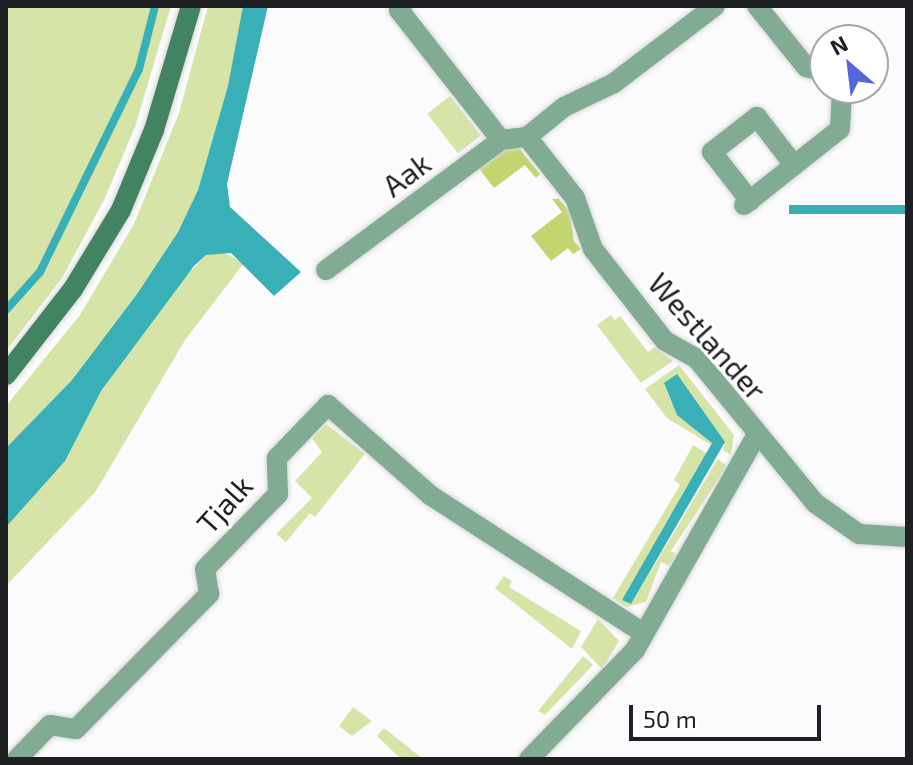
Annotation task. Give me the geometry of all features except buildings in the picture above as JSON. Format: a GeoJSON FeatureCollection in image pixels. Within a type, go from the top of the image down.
{"type":"FeatureCollection","features":[{"type":"Feature","properties":{"kind":"main road"},"geometry":{"type":"LineString","coordinates":[[6,375],[73,289],[121,210],[154,130],[191,6]]}},
{"type":"Feature","properties":{"kind":"street"},"geometry":{"type":"LineString","coordinates":[[402,6],[399,10],[501,140],[527,137],[564,107],[614,83],[715,6]]}},
{"type":"Feature","properties":{"kind":"street"},"geometry":{"type":"LineString","coordinates":[[757,6],[809,68]]}},
{"type":"Feature","properties":{"kind":"street"},"geometry":{"type":"LineString","coordinates":[[794,165],[757,117],[712,152],[747,203],[840,129],[841,104]]}},
{"type":"Feature","properties":{"kind":"street","name":"Westlander"},"geometry":{"type":"LineString","coordinates":[[527,137],[575,198],[599,257],[665,341],[696,358],[757,434],[635,650],[529,759]]}},
{"type":"Feature","properties":{"kind":"street","name":"Aak"},"geometry":{"type":"LineString","coordinates":[[326,270],[501,140]]}},
{"type":"Feature","properties":{"kind":"street","name":"Tjalk"},"geometry":{"type":"LineString","coordinates":[[17,759],[50,725],[76,729],[209,594],[205,569],[278,494],[277,458],[328,405],[430,495],[643,633]]}},
{"type":"Feature","properties":{"kind":"street"},"geometry":{"type":"LineString","coordinates":[[757,434],[815,503],[859,534],[907,537]]}},
{"type":"Feature","properties":{"kind":"green space"},"geometry":{"type":"Polygon","coordinates":[[[6,6],[171,6],[135,127],[104,200],[62,278],[6,351],[6,6]]]}},
{"type":"Feature","properties":{"kind":"green space"},"geometry":{"type":"Polygon","coordinates":[[[208,6],[253,6],[198,190],[178,232],[137,294],[72,380],[6,448],[6,406],[80,315],[134,224],[179,113],[208,6]]]}},
{"type":"Feature","properties":{"kind":"green space"},"geometry":{"type":"Polygon","coordinates":[[[450,96],[481,135],[458,153],[427,114],[450,96]]]}},
{"type":"Feature","properties":{"kind":"green space"},"geometry":{"type":"Polygon","coordinates":[[[507,144],[518,147],[540,174],[536,178],[525,165],[494,188],[477,166],[507,144]]]}},
{"type":"Feature","properties":{"kind":"green space"},"geometry":{"type":"Polygon","coordinates":[[[552,199],[559,199],[570,212],[574,241],[581,249],[573,254],[568,248],[551,261],[531,236],[562,212],[552,199]]]}},
{"type":"Feature","properties":{"kind":"green space"},"geometry":{"type":"Polygon","coordinates":[[[220,251],[244,263],[185,340],[96,491],[6,586],[6,527],[170,293],[206,255],[220,251]]]}},
{"type":"Feature","properties":{"kind":"green space"},"geometry":{"type":"Polygon","coordinates":[[[611,315],[615,320],[620,316],[648,352],[655,347],[673,361],[641,383],[597,325],[611,315]]]}},
{"type":"Feature","properties":{"kind":"green space"},"geometry":{"type":"Polygon","coordinates":[[[679,365],[734,435],[731,455],[723,450],[725,442],[664,384],[677,414],[711,438],[711,445],[667,418],[645,389],[679,365]]]}},
{"type":"Feature","properties":{"kind":"green space"},"geometry":{"type":"Polygon","coordinates":[[[326,424],[365,454],[315,517],[310,513],[286,542],[276,534],[312,498],[295,481],[322,452],[312,438],[326,424]]]}},
{"type":"Feature","properties":{"kind":"green space"},"geometry":{"type":"Polygon","coordinates":[[[693,445],[708,454],[622,600],[631,604],[718,459],[727,466],[671,551],[677,555],[670,566],[661,562],[646,602],[626,607],[613,598],[680,485],[674,480],[693,445]]]}},
{"type":"Feature","properties":{"kind":"green space"},"geometry":{"type":"Polygon","coordinates":[[[504,576],[512,581],[509,587],[581,631],[572,649],[495,588],[504,576]]]}},
{"type":"Feature","properties":{"kind":"green space"},"geometry":{"type":"Polygon","coordinates":[[[598,619],[619,641],[602,669],[581,647],[598,619]]]}},
{"type":"Feature","properties":{"kind":"green space"},"geometry":{"type":"Polygon","coordinates":[[[583,656],[593,665],[545,715],[538,711],[583,656]]]}},
{"type":"Feature","properties":{"kind":"green space"},"geometry":{"type":"Polygon","coordinates":[[[353,707],[372,721],[352,736],[339,726],[353,707]]]}},
{"type":"Feature","properties":{"kind":"green space"},"geometry":{"type":"Polygon","coordinates":[[[384,728],[423,759],[401,759],[377,736],[384,728]]]}},
{"type":"Feature","properties":{"kind":"water"},"geometry":{"type":"Polygon","coordinates":[[[243,6],[268,6],[227,184],[230,207],[301,272],[274,296],[231,253],[206,255],[194,266],[101,391],[65,461],[6,527],[6,448],[72,380],[137,294],[178,232],[198,190],[228,86],[243,6]]]}},
{"type":"Feature","properties":{"kind":"water"},"geometry":{"type":"Polygon","coordinates":[[[789,205],[907,205],[907,214],[789,214],[789,205]]]}},
{"type":"Feature","properties":{"kind":"water"},"geometry":{"type":"Polygon","coordinates":[[[677,374],[725,442],[631,604],[622,600],[712,443],[677,415],[664,383],[677,374]]]}},
{"type":"Feature","properties":{"kind":"waterway"},"geometry":{"type":"LineString","coordinates":[[6,310],[40,272],[139,69],[155,6]]}}]}
